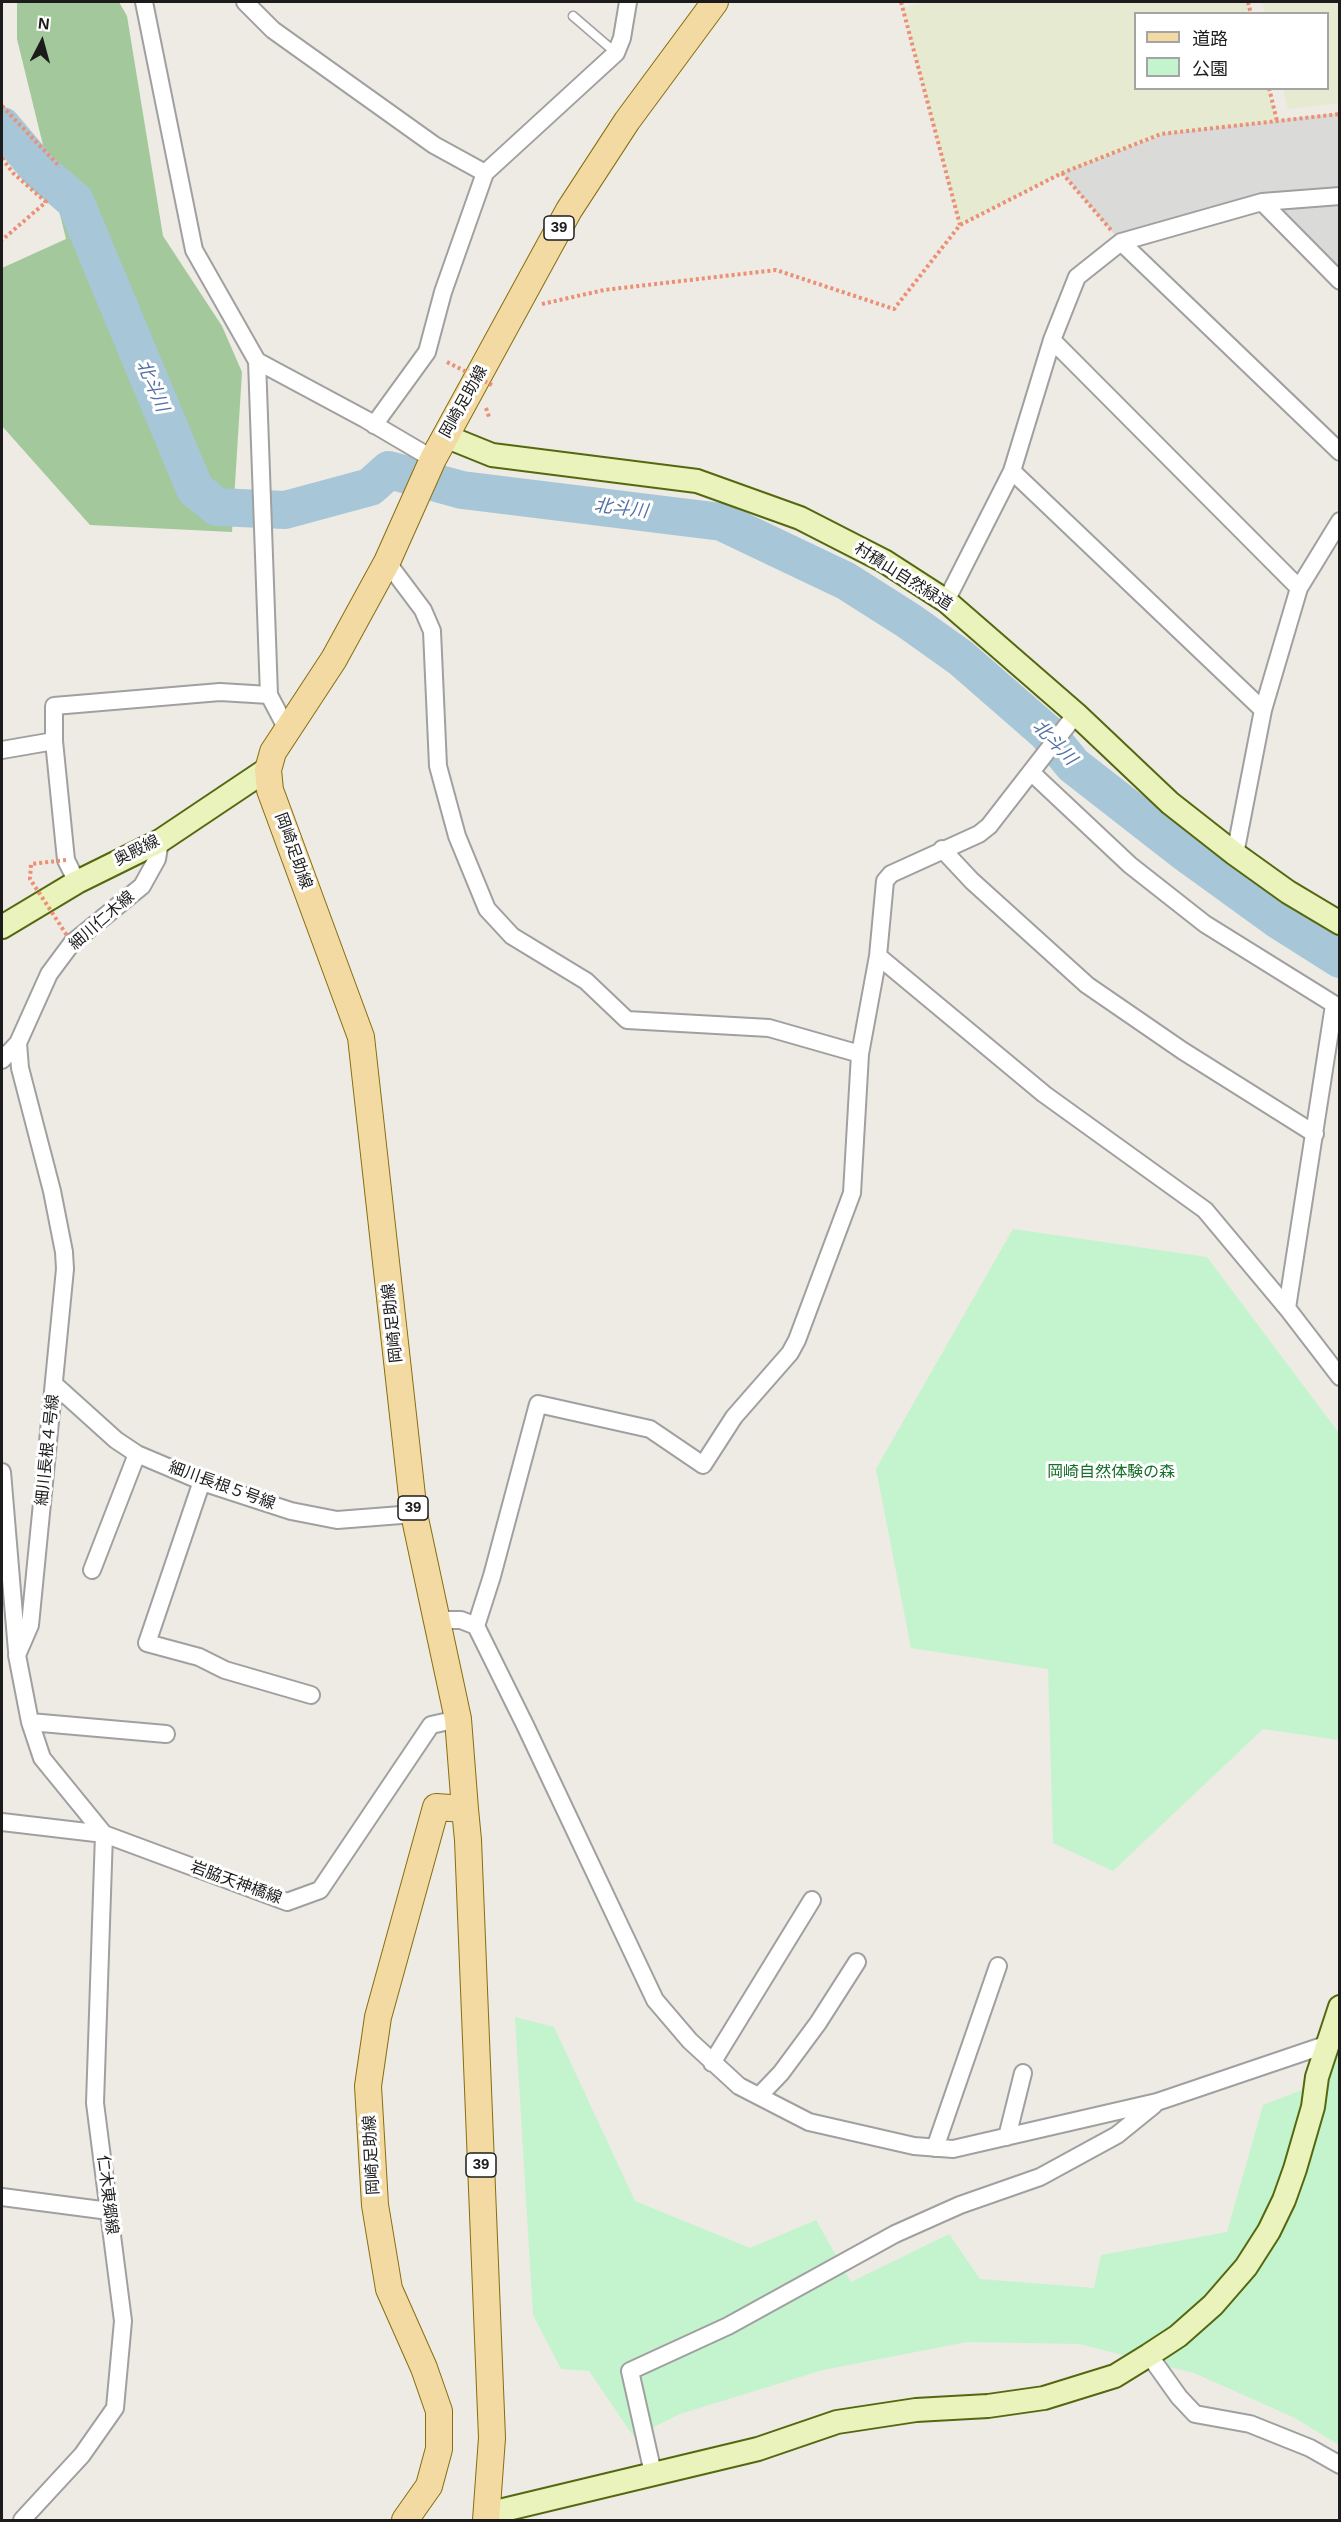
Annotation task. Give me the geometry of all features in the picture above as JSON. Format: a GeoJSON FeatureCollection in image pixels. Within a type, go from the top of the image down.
{"type":"FeatureCollection","features":[{"type":"Feature","properties":{"kind":"main road","name":"岡崎足助線"},"geometry":{"type":"LineString","coordinates":[[483,2518],[492,2438],[468,1840],[458,1719],[414,1514],[361,1037],[270,790],[269,768],[273,752],[334,659],[387,562],[445,436],[576,200],[627,121],[715,2]]}},
{"type":"Feature","properties":{"kind":"main road","name":"岡崎足助線"},"geometry":{"type":"LineString","coordinates":[[405,2520],[429,2486],[439,2449],[439,2411],[424,2368],[389,2289],[375,2205],[368,2086],[378,2017],[436,1807],[465,1809]]}},
{"type":"Feature","properties":{"kind":"street"},"geometry":{"type":"LineString","coordinates":[[144,2],[194,250],[257,361],[269,695],[288,731]]}},
{"type":"Feature","properties":{"kind":"street"},"geometry":{"type":"LineString","coordinates":[[245,2],[273,30],[434,146],[485,173]]}},
{"type":"Feature","properties":{"kind":"street"},"geometry":{"type":"LineString","coordinates":[[374,425],[427,352],[443,292],[485,173],[616,53],[622,38],[628,2]]}},
{"type":"Feature","properties":{"kind":"street"},"geometry":{"type":"LineString","coordinates":[[946,601],[1012,471],[1052,340],[1077,277],[1121,242],[1262,202],[1340,196]]}},
{"type":"Feature","properties":{"kind":"street"},"geometry":{"type":"LineString","coordinates":[[1262,202],[1340,281]]}},
{"type":"Feature","properties":{"kind":"street"},"geometry":{"type":"LineString","coordinates":[[1121,242],[1340,452]]}},
{"type":"Feature","properties":{"kind":"street"},"geometry":{"type":"LineString","coordinates":[[1052,340],[1299,588]]}},
{"type":"Feature","properties":{"kind":"street"},"geometry":{"type":"LineString","coordinates":[[257,361],[374,425],[427,472]]}},
{"type":"Feature","properties":{"kind":"street","name":"村積山自然緑道"},"geometry":{"type":"LineString","coordinates":[[445,436],[492,454],[697,481],[800,518],[884,561],[946,601],[1072,719],[1170,803],[1288,892],[1340,923]]}},
{"type":"Feature","properties":{"kind":"street"},"geometry":{"type":"LineString","coordinates":[[1012,471],[1263,710]]}},
{"type":"Feature","properties":{"kind":"street"},"geometry":{"type":"LineString","coordinates":[[1235,854],[1263,710],[1299,588],[1340,521]]}},
{"type":"Feature","properties":{"kind":"street"},"geometry":{"type":"LineString","coordinates":[[387,562],[423,610],[432,631],[438,766],[457,836],[487,909],[512,936],[586,981],[627,1020],[769,1028],[860,1054]]}},
{"type":"Feature","properties":{"kind":"street"},"geometry":{"type":"LineString","coordinates":[[77,882],[66,860],[54,741],[54,706],[220,692],[269,695]]}},
{"type":"Feature","properties":{"kind":"street"},"geometry":{"type":"LineString","coordinates":[[476,1626],[492,1576],[538,1404],[650,1429],[702,1465],[734,1417],[790,1353],[852,1193],[860,1054],[878,957],[885,880],[891,874],[942,849],[979,834],[1037,766],[1072,719]]}},
{"type":"Feature","properties":{"kind":"street"},"geometry":{"type":"LineString","coordinates":[[2,750],[54,741]]}},
{"type":"Feature","properties":{"kind":"street"},"geometry":{"type":"LineString","coordinates":[[1037,766],[1130,865],[1205,924],[1337,1007],[1287,1308]]}},
{"type":"Feature","properties":{"kind":"street","name":"奥殿線"},"geometry":{"type":"LineString","coordinates":[[2,927],[77,882],[160,841],[269,768]]}},
{"type":"Feature","properties":{"kind":"street","name":"細川仁木線"},"geometry":{"type":"LineString","coordinates":[[2,1060],[18,1043],[50,974],[72,943],[142,886],[157,860],[160,841]]}},
{"type":"Feature","properties":{"kind":"street"},"geometry":{"type":"LineString","coordinates":[[942,849],[972,881],[1088,985],[1183,1051],[1315,1134]]}},
{"type":"Feature","properties":{"kind":"street"},"geometry":{"type":"LineString","coordinates":[[878,957],[1044,1094],[1205,1210],[1287,1308],[1340,1377]]}},
{"type":"Feature","properties":{"kind":"street","name":"細川長根４号線"},"geometry":{"type":"LineString","coordinates":[[17,1655],[30,1625],[56,1385],[65,1269],[64,1252],[52,1191],[20,1068],[18,1043]]}},
{"type":"Feature","properties":{"kind":"street","name":"細川長根５号線"},"geometry":{"type":"LineString","coordinates":[[56,1385],[116,1440],[136,1454],[202,1481],[291,1511],[337,1520],[414,1514]]}},
{"type":"Feature","properties":{"kind":"street"},"geometry":{"type":"LineString","coordinates":[[92,1570],[136,1454]]}},
{"type":"Feature","properties":{"kind":"street"},"geometry":{"type":"LineString","coordinates":[[2,1472],[17,1655],[30,1722],[42,1758],[104,1834]]}},
{"type":"Feature","properties":{"kind":"street"},"geometry":{"type":"LineString","coordinates":[[202,1481],[147,1642],[199,1657],[225,1670],[311,1695]]}},
{"type":"Feature","properties":{"kind":"street"},"geometry":{"type":"LineString","coordinates":[[437,1620],[460,1620],[476,1626],[655,2000],[690,2041],[739,2086],[809,2122],[914,2146],[952,2149],[1157,2102],[1328,2044]]}},
{"type":"Feature","properties":{"kind":"street","name":"岩脇天神橋線"},"geometry":{"type":"LineString","coordinates":[[2,1822],[104,1834],[287,1902],[320,1890],[431,1725],[458,1719]]}},
{"type":"Feature","properties":{"kind":"street"},"geometry":{"type":"LineString","coordinates":[[30,1722],[166,1734]]}},
{"type":"Feature","properties":{"kind":"street","name":"仁木東郷線"},"geometry":{"type":"LineString","coordinates":[[22,2520],[82,2455],[115,2408],[123,2321],[95,2103],[104,1834]]}},
{"type":"Feature","properties":{"kind":"street"},"geometry":{"type":"LineString","coordinates":[[712,2063],[812,1900]]}},
{"type":"Feature","properties":{"kind":"street"},"geometry":{"type":"LineString","coordinates":[[759,2096],[781,2073],[818,2023],[857,1962]]}},
{"type":"Feature","properties":{"kind":"street"},"geometry":{"type":"LineString","coordinates":[[935,2148],[998,1966]]}},
{"type":"Feature","properties":{"kind":"street"},"geometry":{"type":"LineString","coordinates":[[483,2518],[653,2473],[758,2449],[837,2422],[916,2410],[988,2406],[1044,2397],[1115,2376],[1178,2336],[1213,2305],[1246,2267],[1269,2231],[1284,2200],[1295,2169],[1340,2007]]}},
{"type":"Feature","properties":{"kind":"street"},"geometry":{"type":"LineString","coordinates":[[1007,2137],[1023,2073]]}},
{"type":"Feature","properties":{"kind":"street"},"geometry":{"type":"LineString","coordinates":[[653,2473],[630,2371],[728,2326],[895,2234],[960,2205],[1040,2177],[1117,2135],[1157,2102]]}},
{"type":"Feature","properties":{"kind":"street"},"geometry":{"type":"LineString","coordinates":[[2,2198],[109,2211]]}},
{"type":"Feature","properties":{"kind":"street"},"geometry":{"type":"LineString","coordinates":[[1149,2355],[1179,2397],[1195,2414],[1250,2424],[1310,2448],[1340,2465]]}},
{"type":"Feature","properties":{"kind":"lane"},"geometry":{"type":"LineString","coordinates":[[573,16],[616,53]]}},
{"type":"Feature","properties":{"kind":"path"},"geometry":{"type":"LineString","coordinates":[[901,2],[960,225]]}},
{"type":"Feature","properties":{"kind":"path"},"geometry":{"type":"LineString","coordinates":[[1269,90],[1277,121]]}},
{"type":"Feature","properties":{"kind":"path"},"geometry":{"type":"LineString","coordinates":[[2,106],[60,167]]}},
{"type":"Feature","properties":{"kind":"path"},"geometry":{"type":"LineString","coordinates":[[515,311],[604,290],[776,270],[894,309],[960,225],[1062,173],[1161,134],[1340,114]]}},
{"type":"Feature","properties":{"kind":"path"},"geometry":{"type":"LineString","coordinates":[[2,158],[13,173],[46,202],[2,240]]}},
{"type":"Feature","properties":{"kind":"path"},"geometry":{"type":"LineString","coordinates":[[1062,173],[1121,242]]}},
{"type":"Feature","properties":{"kind":"path"},"geometry":{"type":"LineString","coordinates":[[447,362],[492,385]]}},
{"type":"Feature","properties":{"kind":"path"},"geometry":{"type":"LineString","coordinates":[[66,860],[32,864],[30,879],[72,943]]}},
{"type":"Feature","properties":{"kind":"shaded area"},"geometry":{"type":"Polygon","coordinates":[[[1339,113],[1339,281],[1262,202],[1121,242],[1062,173],[1167,133],[1339,113]]]}},
{"type":"Feature","properties":{"kind":"green space"},"geometry":{"type":"Polygon","coordinates":[[[17,2],[119,2],[127,16],[163,236],[222,326],[242,372],[232,532],[90,525],[2,426],[2,268],[66,239],[17,39],[17,2]]]}},
{"type":"Feature","properties":{"kind":"green space"},"geometry":{"type":"Polygon","coordinates":[[[929,2],[1248,2],[1251,12],[1134,12],[1134,90],[1269,90],[1277,121],[1167,133],[1062,173],[960,225],[903,8],[929,2]]]}},
{"type":"Feature","properties":{"kind":"green space"},"geometry":{"type":"Polygon","coordinates":[[[1262,2],[1339,2],[1339,103],[1288,109],[1283,90],[1329,90],[1329,12],[1265,12],[1262,2]]]}},
{"type":"Feature","properties":{"kind":"green space","name":"岡崎自然体験の森"},"geometry":{"type":"Polygon","coordinates":[[[1013,1229],[1207,1257],[1339,1433],[1339,1740],[1263,1729],[1113,1871],[1053,1843],[1048,1669],[911,1648],[876,1469],[1013,1229]]]}},
{"type":"Feature","properties":{"kind":"green space"},"geometry":{"type":"Polygon","coordinates":[[[515,2017],[554,2027],[635,2201],[750,2248],[816,2220],[851,2282],[949,2234],[980,2279],[1094,2288],[1101,2255],[1227,2232],[1263,2105],[1317,2084],[1339,2042],[1339,2445],[1295,2418],[1194,2373],[1079,2344],[967,2342],[823,2370],[680,2414],[634,2437],[589,2371],[561,2369],[533,2315],[515,2017]]]}},
{"type":"Feature","properties":{"kind":"waterway","name":"北斗川"},"geometry":{"type":"LineString","coordinates":[[2,126],[40,171],[75,201],[195,489],[217,507],[285,510],[370,487],[389,470],[462,490],[722,522],[846,581],[909,621],[961,658],[1047,733],[1073,765],[1182,850],[1280,921],[1340,959]]}}]}
